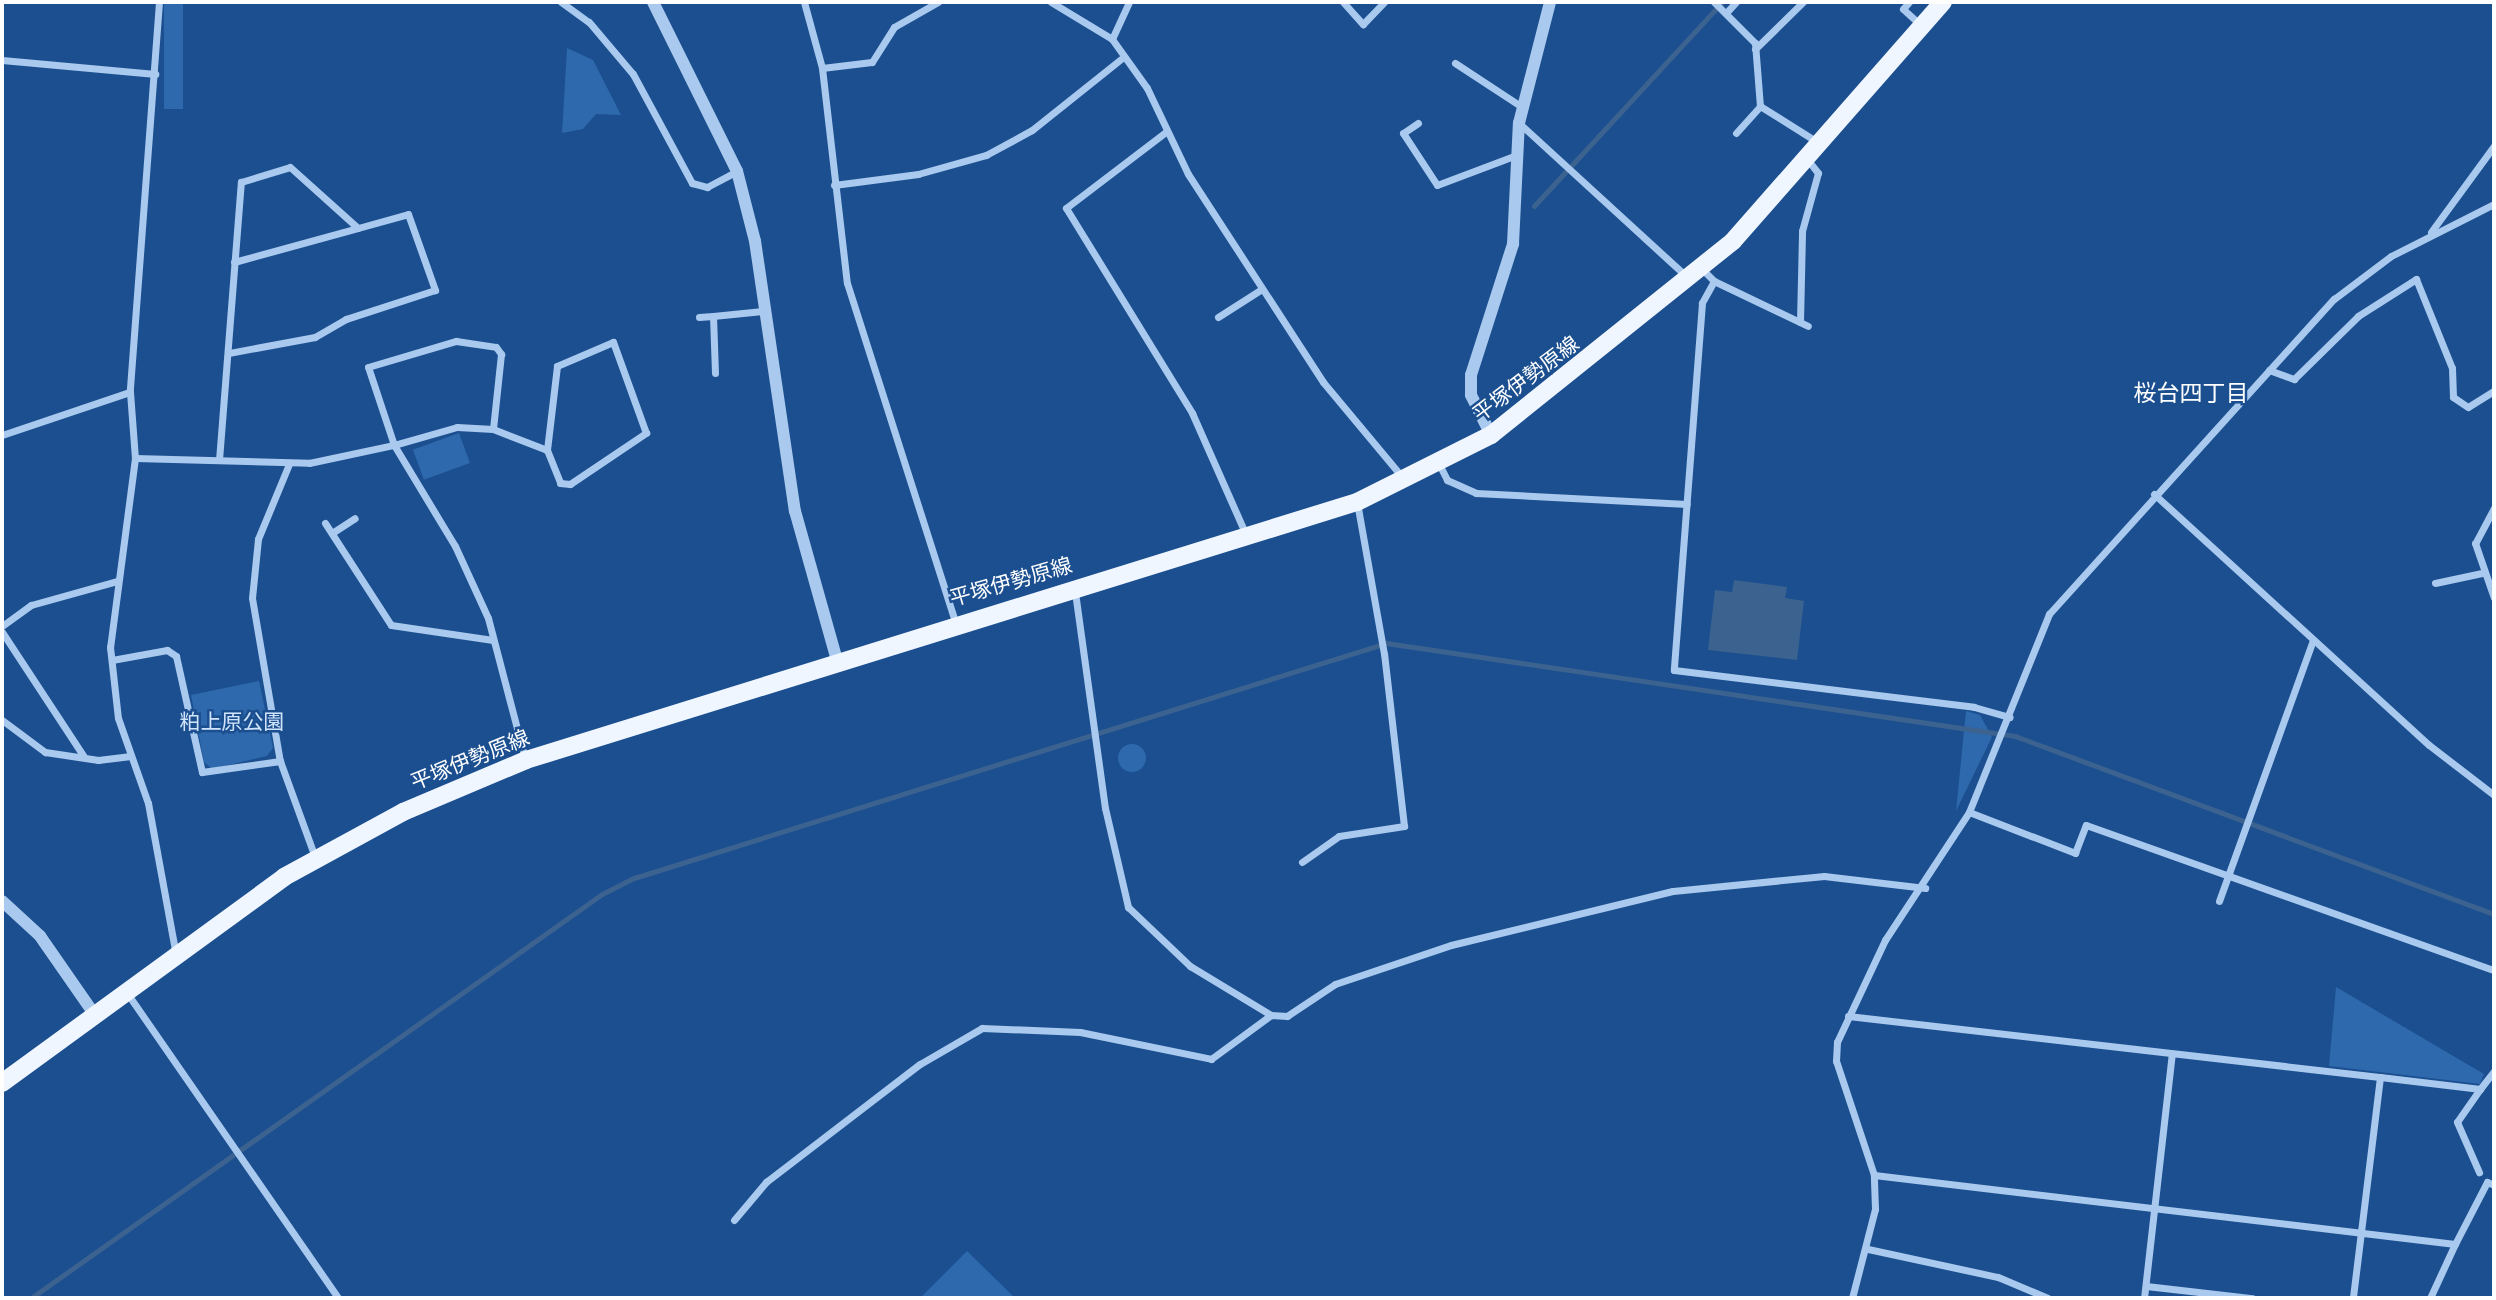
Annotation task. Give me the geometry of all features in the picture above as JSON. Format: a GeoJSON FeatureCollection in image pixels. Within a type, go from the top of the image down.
{"type":"FeatureCollection","features":[{"type":"Feature","properties":{"kind":"main road","name":"平塚伊勢原線"},"geometry":{"type":"LineString","coordinates":[[2,1083],[315,857],[526,760],[956,622],[1357,502],[1439,464],[1491,435],[1702,277],[1808,160],[1942,2]]}},
{"type":"Feature","properties":{"kind":"street"},"geometry":{"type":"LineString","coordinates":[[159,2],[130,392],[135,458],[117,581],[112,660],[118,718],[148,803],[176,955]]}},
{"type":"Feature","properties":{"kind":"street"},"geometry":{"type":"LineString","coordinates":[[561,2],[589,22],[633,74],[692,183],[707,187],[737,171]]}},
{"type":"Feature","properties":{"kind":"street"},"geometry":{"type":"LineString","coordinates":[[653,2],[737,171],[755,241],[794,511],[836,660]]}},
{"type":"Feature","properties":{"kind":"street"},"geometry":{"type":"LineString","coordinates":[[804,2],[822,68],[847,283],[956,622]]}},
{"type":"Feature","properties":{"kind":"street"},"geometry":{"type":"LineString","coordinates":[[822,68],[872,62],[894,27],[938,2]]}},
{"type":"Feature","properties":{"kind":"street"},"geometry":{"type":"LineString","coordinates":[[1051,2],[1112,39],[1121,59],[1147,88],[1167,131],[1262,289],[1322,382],[1391,457],[1405,481]]}},
{"type":"Feature","properties":{"kind":"street"},"geometry":{"type":"LineString","coordinates":[[1112,39],[1129,2]]}},
{"type":"Feature","properties":{"kind":"street"},"geometry":{"type":"LineString","coordinates":[[1343,2],[1363,24],[1384,2]]}},
{"type":"Feature","properties":{"kind":"street"},"geometry":{"type":"LineString","coordinates":[[1491,435],[1471,395],[1471,375],[1513,244],[1519,123],[1550,2]]}},
{"type":"Feature","properties":{"kind":"street"},"geometry":{"type":"LineString","coordinates":[[1714,2],[1755,49],[1760,106],[1736,133]]}},
{"type":"Feature","properties":{"kind":"street"},"geometry":{"type":"LineString","coordinates":[[1726,13],[1736,2]]}},
{"type":"Feature","properties":{"kind":"street"},"geometry":{"type":"LineString","coordinates":[[1755,49],[1803,2]]}},
{"type":"Feature","properties":{"kind":"street"},"geometry":{"type":"LineString","coordinates":[[1909,2],[1903,9],[1921,25]]}},
{"type":"Feature","properties":{"kind":"street"},"geometry":{"type":"LineString","coordinates":[[834,185],[918,174],[986,155],[1032,130],[1121,59]]}},
{"type":"Feature","properties":{"kind":"street"},"geometry":{"type":"LineString","coordinates":[[2,60],[155,74]]}},
{"type":"Feature","properties":{"kind":"street"},"geometry":{"type":"LineString","coordinates":[[1455,63],[1522,107]]}},
{"type":"Feature","properties":{"kind":"street"},"geometry":{"type":"LineString","coordinates":[[1760,106],[1821,144]]}},
{"type":"Feature","properties":{"kind":"street"},"geometry":{"type":"LineString","coordinates":[[1418,123],[1400,134],[1437,185],[1517,155]]}},
{"type":"Feature","properties":{"kind":"street"},"geometry":{"type":"LineString","coordinates":[[1519,123],[1702,277],[1804,324],[1802,231],[1818,173],[1808,160]]}},
{"type":"Feature","properties":{"kind":"street"},"geometry":{"type":"LineString","coordinates":[[1167,131],[1066,208],[1192,413],[1247,536]]}},
{"type":"Feature","properties":{"kind":"street"},"geometry":{"type":"LineString","coordinates":[[2431,233],[2494,146]]}},
{"type":"Feature","properties":{"kind":"street"},"geometry":{"type":"LineString","coordinates":[[219,460],[241,183],[290,167],[358,228]]}},
{"type":"Feature","properties":{"kind":"street"},"geometry":{"type":"LineString","coordinates":[[1853,1298],[1868,1249],[1874,1175],[1836,1061],[1848,1016],[1885,940],[1925,888],[1969,812],[2010,717],[2049,614],[2154,494],[2334,299],[2431,233],[2494,204]]}},
{"type":"Feature","properties":{"kind":"street"},"geometry":{"type":"LineString","coordinates":[[229,353],[315,337],[346,319],[435,290],[408,214],[234,262]]}},
{"type":"Feature","properties":{"kind":"street"},"geometry":{"type":"LineString","coordinates":[[1702,277],[1674,670],[1974,707],[2010,717]]}},
{"type":"Feature","properties":{"kind":"street"},"geometry":{"type":"LineString","coordinates":[[2269,370],[2294,379],[2358,316],[2416,279],[2452,368],[2453,397],[2468,407],[2494,391]]}},
{"type":"Feature","properties":{"kind":"street"},"geometry":{"type":"LineString","coordinates":[[1218,317],[1262,289]]}},
{"type":"Feature","properties":{"kind":"street"},"geometry":{"type":"LineString","coordinates":[[699,317],[763,311]]}},
{"type":"Feature","properties":{"kind":"street"},"geometry":{"type":"LineString","coordinates":[[713,316],[715,373]]}},
{"type":"Feature","properties":{"kind":"street"},"geometry":{"type":"LineString","coordinates":[[493,429],[501,354],[496,347],[456,341],[368,367],[394,445],[455,546],[494,640],[526,760]]}},
{"type":"Feature","properties":{"kind":"street"},"geometry":{"type":"LineString","coordinates":[[135,458],[289,464],[394,445],[457,426],[493,429],[547,450],[560,483],[570,484],[646,433],[612,342],[557,366],[547,450]]}},
{"type":"Feature","properties":{"kind":"street"},"geometry":{"type":"LineString","coordinates":[[2,435],[130,392]]}},
{"type":"Feature","properties":{"kind":"street"},"geometry":{"type":"LineString","coordinates":[[289,464],[258,539],[252,598],[280,761],[315,857]]}},
{"type":"Feature","properties":{"kind":"street"},"geometry":{"type":"LineString","coordinates":[[1439,464],[1447,480],[1476,493],[1687,505]]}},
{"type":"Feature","properties":{"kind":"street"},"geometry":{"type":"LineString","coordinates":[[2154,494],[2313,640],[2494,795]]}},
{"type":"Feature","properties":{"kind":"street"},"geometry":{"type":"LineString","coordinates":[[1302,862],[1339,836],[1404,826],[1384,654],[1357,502]]}},
{"type":"Feature","properties":{"kind":"street"},"geometry":{"type":"LineString","coordinates":[[2494,508],[2475,542],[2482,573],[2494,598]]}},
{"type":"Feature","properties":{"kind":"street"},"geometry":{"type":"LineString","coordinates":[[332,533],[355,518]]}},
{"type":"Feature","properties":{"kind":"street"},"geometry":{"type":"LineString","coordinates":[[326,523],[391,625],[494,640]]}},
{"type":"Feature","properties":{"kind":"street"},"geometry":{"type":"LineString","coordinates":[[2435,583],[2482,573]]}},
{"type":"Feature","properties":{"kind":"street"},"geometry":{"type":"LineString","coordinates":[[2,626],[31,605],[117,581]]}},
{"type":"Feature","properties":{"kind":"street"},"geometry":{"type":"LineString","coordinates":[[1074,588],[1105,808],[1128,907],[1190,966],[1271,1015],[1287,1016],[1335,984],[1451,945],[1673,891],[1824,876],[1925,888]]}},
{"type":"Feature","properties":{"kind":"street"},"geometry":{"type":"LineString","coordinates":[[2,632],[84,757]]}},
{"type":"Feature","properties":{"kind":"street"},"geometry":{"type":"LineString","coordinates":[[2219,901],[2313,640]]}},
{"type":"Feature","properties":{"kind":"street"},"geometry":{"type":"LineString","coordinates":[[112,660],[167,650],[176,656],[202,772],[280,761]]}},
{"type":"Feature","properties":{"kind":"street"},"geometry":{"type":"LineString","coordinates":[[2,720],[46,752],[84,757],[131,756]]}},
{"type":"Feature","properties":{"kind":"street"},"geometry":{"type":"LineString","coordinates":[[1969,812],[2075,853],[2085,825],[2494,970]]}},
{"type":"Feature","properties":{"kind":"street"},"geometry":{"type":"LineString","coordinates":[[2,901],[40,936],[96,1015]]}},
{"type":"Feature","properties":{"kind":"street"},"geometry":{"type":"LineString","coordinates":[[127,992],[338,1298]]}},
{"type":"Feature","properties":{"kind":"street"},"geometry":{"type":"LineString","coordinates":[[734,1220],[766,1182],[920,1063],[982,1028],[1080,1032],[1211,1059],[1271,1015]]}},
{"type":"Feature","properties":{"kind":"street"},"geometry":{"type":"LineString","coordinates":[[1848,1016],[2480,1089]]}},
{"type":"Feature","properties":{"kind":"street"},"geometry":{"type":"LineString","coordinates":[[2144,1298],[2172,1054]]}},
{"type":"Feature","properties":{"kind":"street"},"geometry":{"type":"LineString","coordinates":[[2479,1172],[2457,1122],[2494,1071]]}},
{"type":"Feature","properties":{"kind":"street"},"geometry":{"type":"LineString","coordinates":[[2353,1298],[2380,1077]]}},
{"type":"Feature","properties":{"kind":"street"},"geometry":{"type":"LineString","coordinates":[[1874,1175],[2455,1244]]}},
{"type":"Feature","properties":{"kind":"street"},"geometry":{"type":"LineString","coordinates":[[2430,1298],[2487,1182],[2494,1185]]}},
{"type":"Feature","properties":{"kind":"street"},"geometry":{"type":"LineString","coordinates":[[1868,1249],[1998,1277],[2048,1298]]}},
{"type":"Feature","properties":{"kind":"street"},"geometry":{"type":"LineString","coordinates":[[2146,1286],[2252,1298]]}},
{"type":"Feature","properties":{"kind":"green space"},"geometry":{"type":"Polygon","coordinates":[[[164,2],[183,2],[183,109],[164,109],[164,2]]]}},
{"type":"Feature","properties":{"kind":"green space"},"geometry":{"type":"Polygon","coordinates":[[[567,48],[593,60],[621,115],[596,114],[583,129],[562,133],[567,48]]]}},
{"type":"Feature","properties":{"kind":"green space"},"geometry":{"type":"Polygon","coordinates":[[[459,433],[470,463],[424,480],[413,450],[459,433]]]}},
{"type":"Feature","properties":{"kind":"green space","name":"粕上原公園"},"geometry":{"type":"Polygon","coordinates":[[[259,681],[273,748],[267,756],[212,769],[204,762],[191,695],[259,681]]]}},
{"type":"Feature","properties":{"kind":"green space"},"geometry":{"type":"Polygon","coordinates":[[[1966,711],[1980,715],[1992,737],[1956,811],[1966,711]]]}},
{"type":"Feature","properties":{"kind":"green space"},"geometry":{"type":"Polygon","coordinates":[[[1132,744],[1142,748],[1146,758],[1142,768],[1132,772],[1122,768],[1118,758],[1122,748],[1132,744]]]}},
{"type":"Feature","properties":{"kind":"green space"},"geometry":{"type":"Polygon","coordinates":[[[2336,987],[2484,1074],[2480,1084],[2329,1066],[2336,987]]]}},
{"type":"Feature","properties":{"kind":"green space"},"geometry":{"type":"Polygon","coordinates":[[[967,1251],[1015,1298],[920,1298],[967,1251]]]}},
{"type":"Feature","properties":{"kind":"shaded area"},"geometry":{"type":"Polygon","coordinates":[[[1734,580],[1787,587],[1785,598],[1804,601],[1797,660],[1708,650],[1715,590],[1732,592],[1734,580]]]}},
{"type":"Feature","properties":{"kind":"waterway"},"geometry":{"type":"LineString","coordinates":[[1534,206],[1722,2]]}},
{"type":"Feature","properties":{"kind":"waterway"},"geometry":{"type":"LineString","coordinates":[[31,1298],[602,894],[634,878],[1386,643],[2015,736],[2494,914]]}},
{"type":"Feature","properties":{"kind":"district","name":"桜台四丁目"},"geometry":{"type":"Point","coordinates":[2191,393]}}]}
